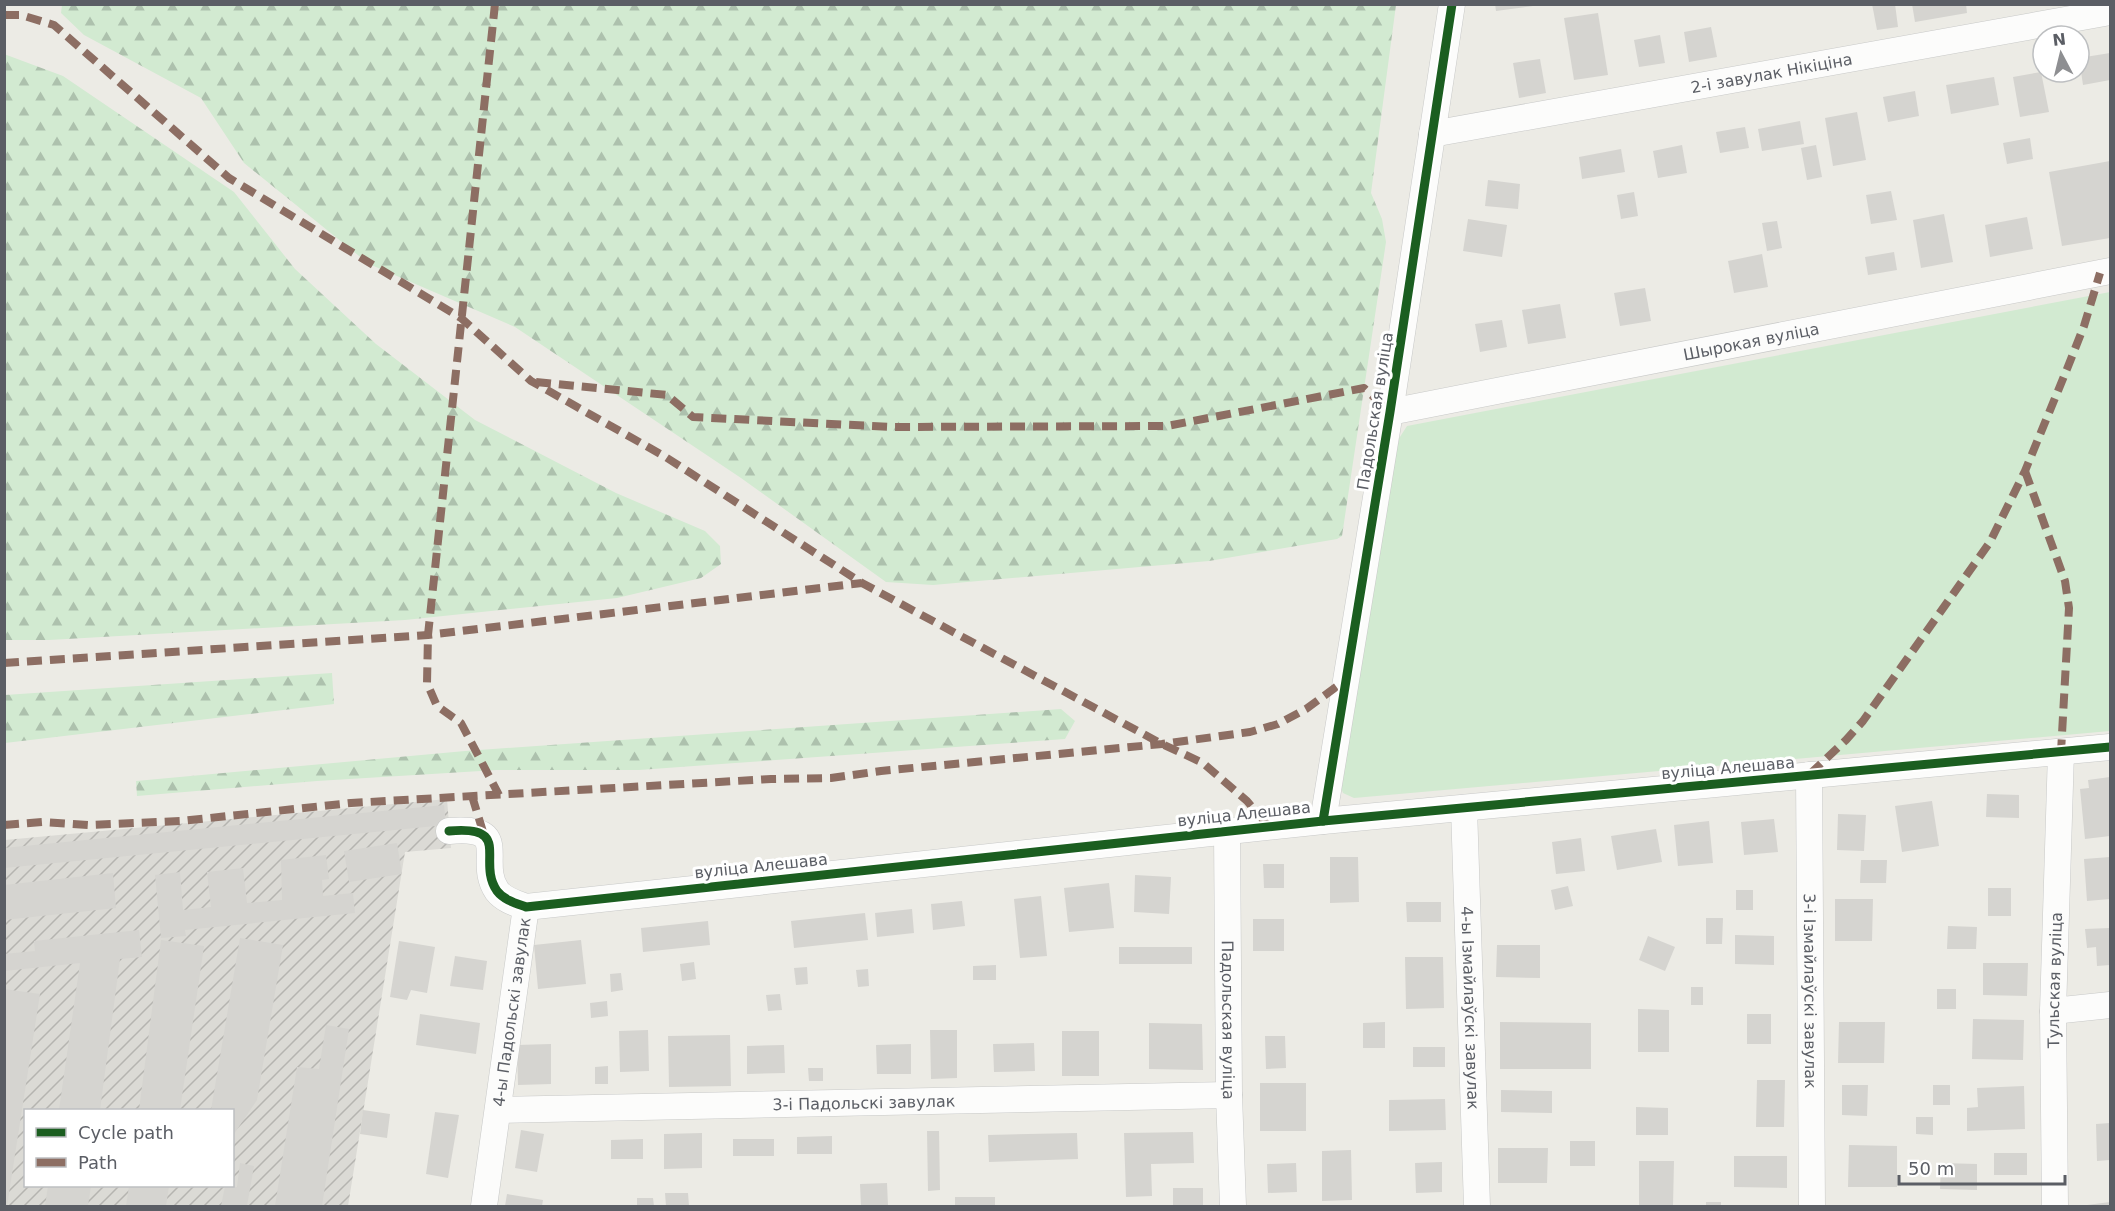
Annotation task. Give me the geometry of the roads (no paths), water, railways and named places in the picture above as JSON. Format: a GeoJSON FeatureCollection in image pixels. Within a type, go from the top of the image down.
{"type":"FeatureCollection","features":[{"type":"Feature","properties":{"kind":"street","name":"Падольская вуліца"},"geometry":{"type":"LineString","coordinates":[[1323,821],[1390,412],[1452,4]]}},
{"type":"Feature","properties":{"kind":"street","name":"2-і завулак Нікіціна"},"geometry":{"type":"LineString","coordinates":[[1432,134],[2110,12]]}},
{"type":"Feature","properties":{"kind":"street","name":"Шырокая вуліца"},"geometry":{"type":"LineString","coordinates":[[1390,412],[2110,271]]}},
{"type":"Feature","properties":{"kind":"street","name":"вуліца Алешава"},"geometry":{"type":"LineString","coordinates":[[526,907],[1323,821],[2110,747]]}},
{"type":"Feature","properties":{"kind":"street","name":"Тульская вуліца"},"geometry":{"type":"LineString","coordinates":[[2055,1206],[2053,1011],[2061,752]]}},
{"type":"Feature","properties":{"kind":"street","name":"3-і Ізмайлаўскі завулак"},"geometry":{"type":"LineString","coordinates":[[1809,775],[1812,1206]]}},
{"type":"Feature","properties":{"kind":"street","name":"4-ы Ізмайлаўскі завулак"},"geometry":{"type":"LineString","coordinates":[[1464,808],[1477,1206]]}},
{"type":"Feature","properties":{"kind":"street","name":"4-ы Падольскі завулак"},"geometry":{"type":"LineString","coordinates":[[449,831],[476,831],[484,835],[489,843],[492,874],[497,890],[507,900],[526,907],[484,1206]]}},
{"type":"Feature","properties":{"kind":"street","name":"Падольская вуліца"},"geometry":{"type":"LineString","coordinates":[[1227,832],[1229,1095],[1233,1206]]}},
{"type":"Feature","properties":{"kind":"street"},"geometry":{"type":"LineString","coordinates":[[2053,1011],[2110,1005]]}},
{"type":"Feature","properties":{"kind":"street","name":"3-і Падольскі завулак"},"geometry":{"type":"LineString","coordinates":[[498,1110],[1229,1095]]}}]}
